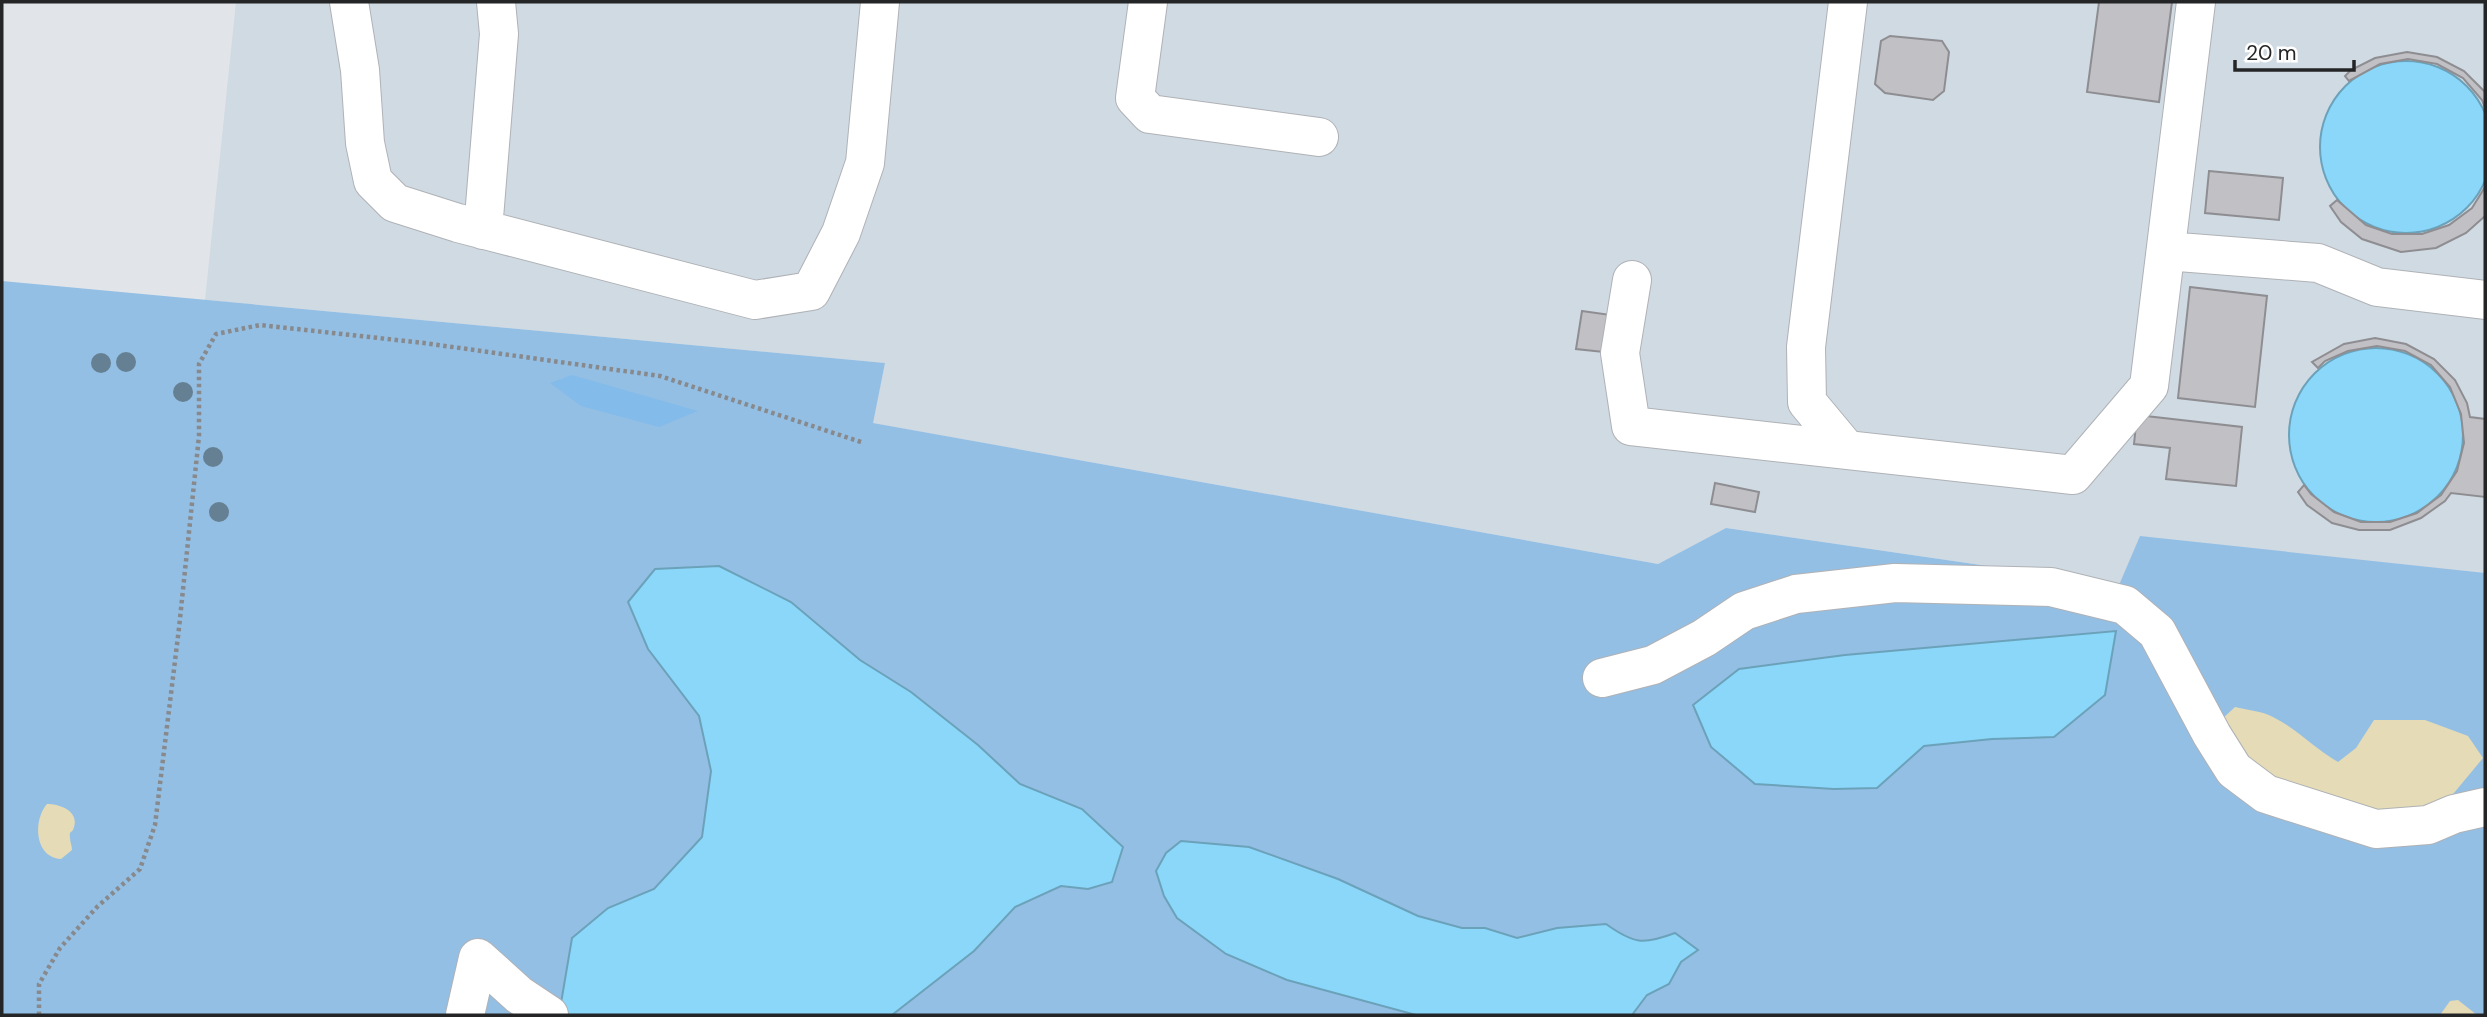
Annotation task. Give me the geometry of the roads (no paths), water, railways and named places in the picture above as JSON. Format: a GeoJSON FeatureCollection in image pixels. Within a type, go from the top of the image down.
{"type":"FeatureCollection","features":[{"type":"Feature","properties":{"kind":"lane"},"geometry":{"type":"LineString","coordinates":[[349,2],[360,70],[365,144],[373,181],[395,203],[483,230],[755,300],[811,291],[841,233],[865,163],[880,2]]}},
{"type":"Feature","properties":{"kind":"lane"},"geometry":{"type":"LineString","coordinates":[[483,230],[499,34],[496,2]]}},
{"type":"Feature","properties":{"kind":"lane"},"geometry":{"type":"LineString","coordinates":[[1148,2],[1135,98],[1150,114],[1319,137]]}},
{"type":"Feature","properties":{"kind":"lane"},"geometry":{"type":"LineString","coordinates":[[1847,450],[1807,402],[1806,347],[1849,2]]}},
{"type":"Feature","properties":{"kind":"lane"},"geometry":{"type":"LineString","coordinates":[[1632,280],[1620,353],[1631,426],[2073,475],[2150,386],[2196,2]]}},
{"type":"Feature","properties":{"kind":"lane"},"geometry":{"type":"LineString","coordinates":[[2166,251],[2318,263],[2377,287],[2485,300]]}},
{"type":"Feature","properties":{"kind":"lane"},"geometry":{"type":"LineString","coordinates":[[1602,678],[1653,665],[1704,638],[1744,611],[1796,594],[1895,583],[2051,587],[2125,605],[2157,632],[2212,735],[2234,770],[2266,794],[2376,830],[2428,825],[2455,814],[2485,807]]}},
{"type":"Feature","properties":{"kind":"lane"},"geometry":{"type":"LineString","coordinates":[[464,1015],[478,958],[519,995],[549,1015]]}}]}
